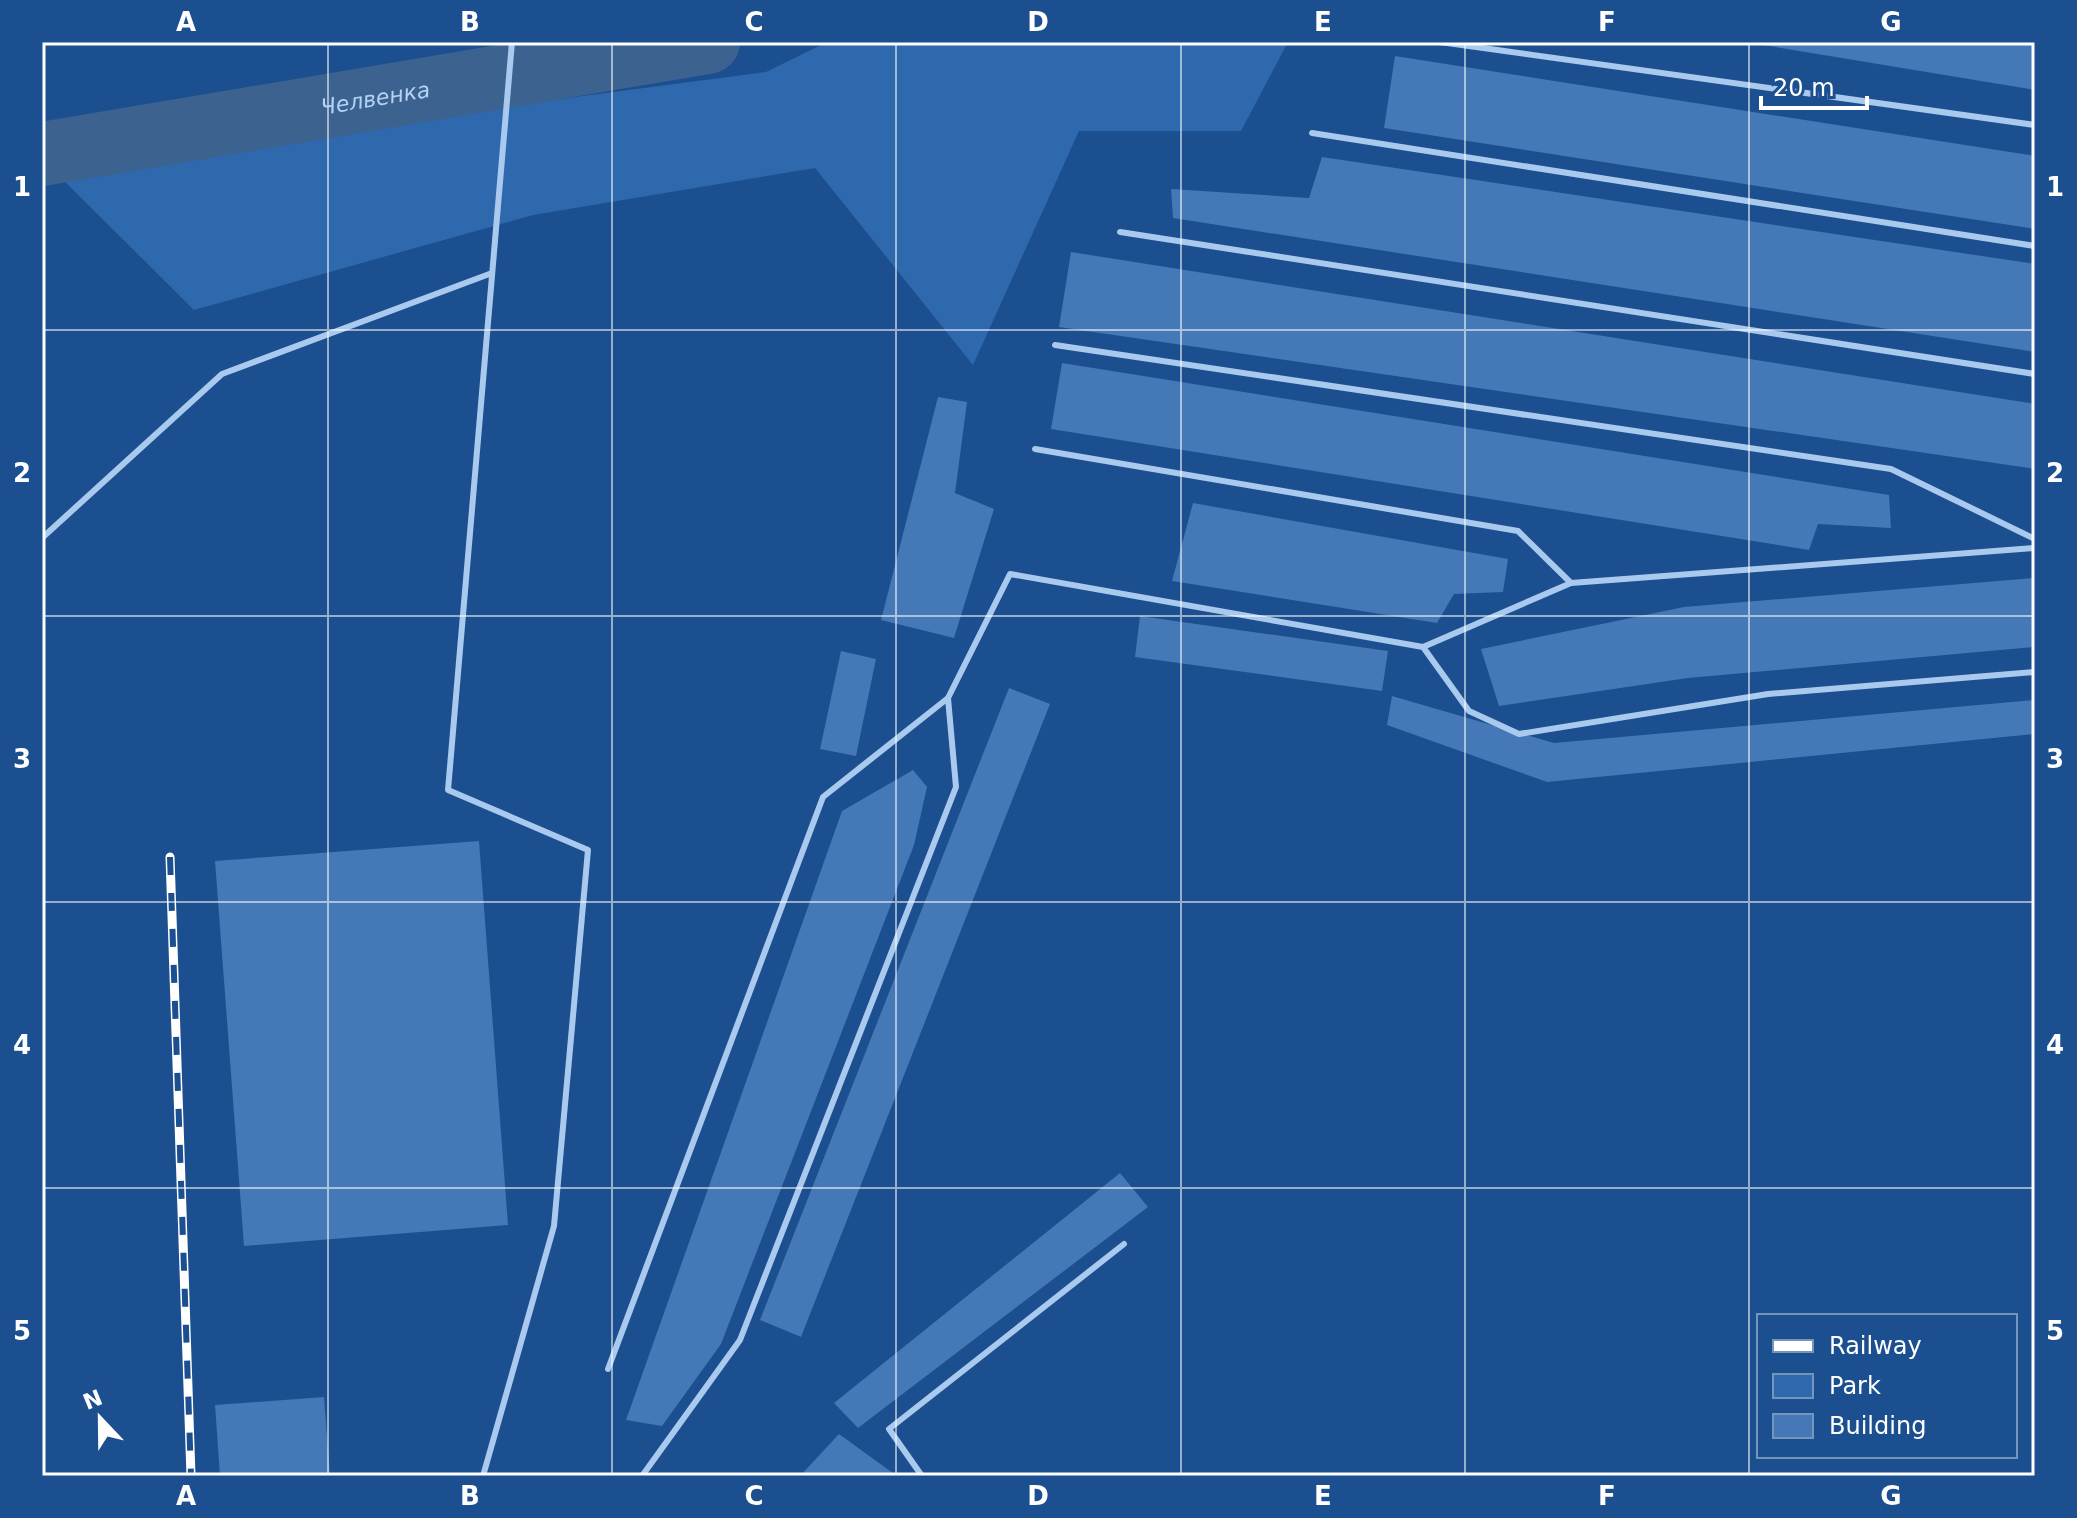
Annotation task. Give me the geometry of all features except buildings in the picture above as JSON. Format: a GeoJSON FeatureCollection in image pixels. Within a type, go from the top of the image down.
{"type":"FeatureCollection","features":[{"type":"Feature","properties":{"kind":"lane"},"geometry":{"type":"LineString","coordinates":[[483,1476],[554,1226],[588,850],[448,790],[512,42]]}},
{"type":"Feature","properties":{"kind":"lane"},"geometry":{"type":"LineString","coordinates":[[1440,42],[2035,125]]}},
{"type":"Feature","properties":{"kind":"lane"},"geometry":{"type":"LineString","coordinates":[[1312,133],[2035,246]]}},
{"type":"Feature","properties":{"kind":"lane"},"geometry":{"type":"LineString","coordinates":[[1120,232],[2035,374]]}},
{"type":"Feature","properties":{"kind":"lane"},"geometry":{"type":"LineString","coordinates":[[42,538],[222,374],[492,273]]}},
{"type":"Feature","properties":{"kind":"lane"},"geometry":{"type":"LineString","coordinates":[[1055,345],[1891,469],[2035,539]]}},
{"type":"Feature","properties":{"kind":"lane"},"geometry":{"type":"LineString","coordinates":[[1035,449],[1518,531],[1571,583]]}},
{"type":"Feature","properties":{"kind":"lane"},"geometry":{"type":"LineString","coordinates":[[608,1369],[823,797],[948,698],[1010,574],[1423,647],[1571,583],[2035,548]]}},
{"type":"Feature","properties":{"kind":"lane"},"geometry":{"type":"LineString","coordinates":[[1423,647],[1469,711],[1519,734],[1768,694],[2035,672]]}},
{"type":"Feature","properties":{"kind":"lane"},"geometry":{"type":"LineString","coordinates":[[642,1476],[740,1340],[956,787],[948,698]]}},
{"type":"Feature","properties":{"kind":"lane"},"geometry":{"type":"LineString","coordinates":[[922,1476],[889,1429],[1124,1244]]}},
{"type":"Feature","properties":{"kind":"green space"},"geometry":{"type":"Polygon","coordinates":[[[827,42],[1288,42],[1241,131],[1079,131],[973,365],[815,168],[533,215],[194,310],[42,159],[514,105],[766,72],[827,42]]]}},
{"type":"Feature","properties":{"kind":"waterway","name":"Челвенка"},"geometry":{"type":"LineString","coordinates":[[42,154],[708,42]]}},
{"type":"Feature","properties":{"kind":"railway"},"geometry":{"type":"LineString","coordinates":[[170,857],[191,1476]]}}]}
